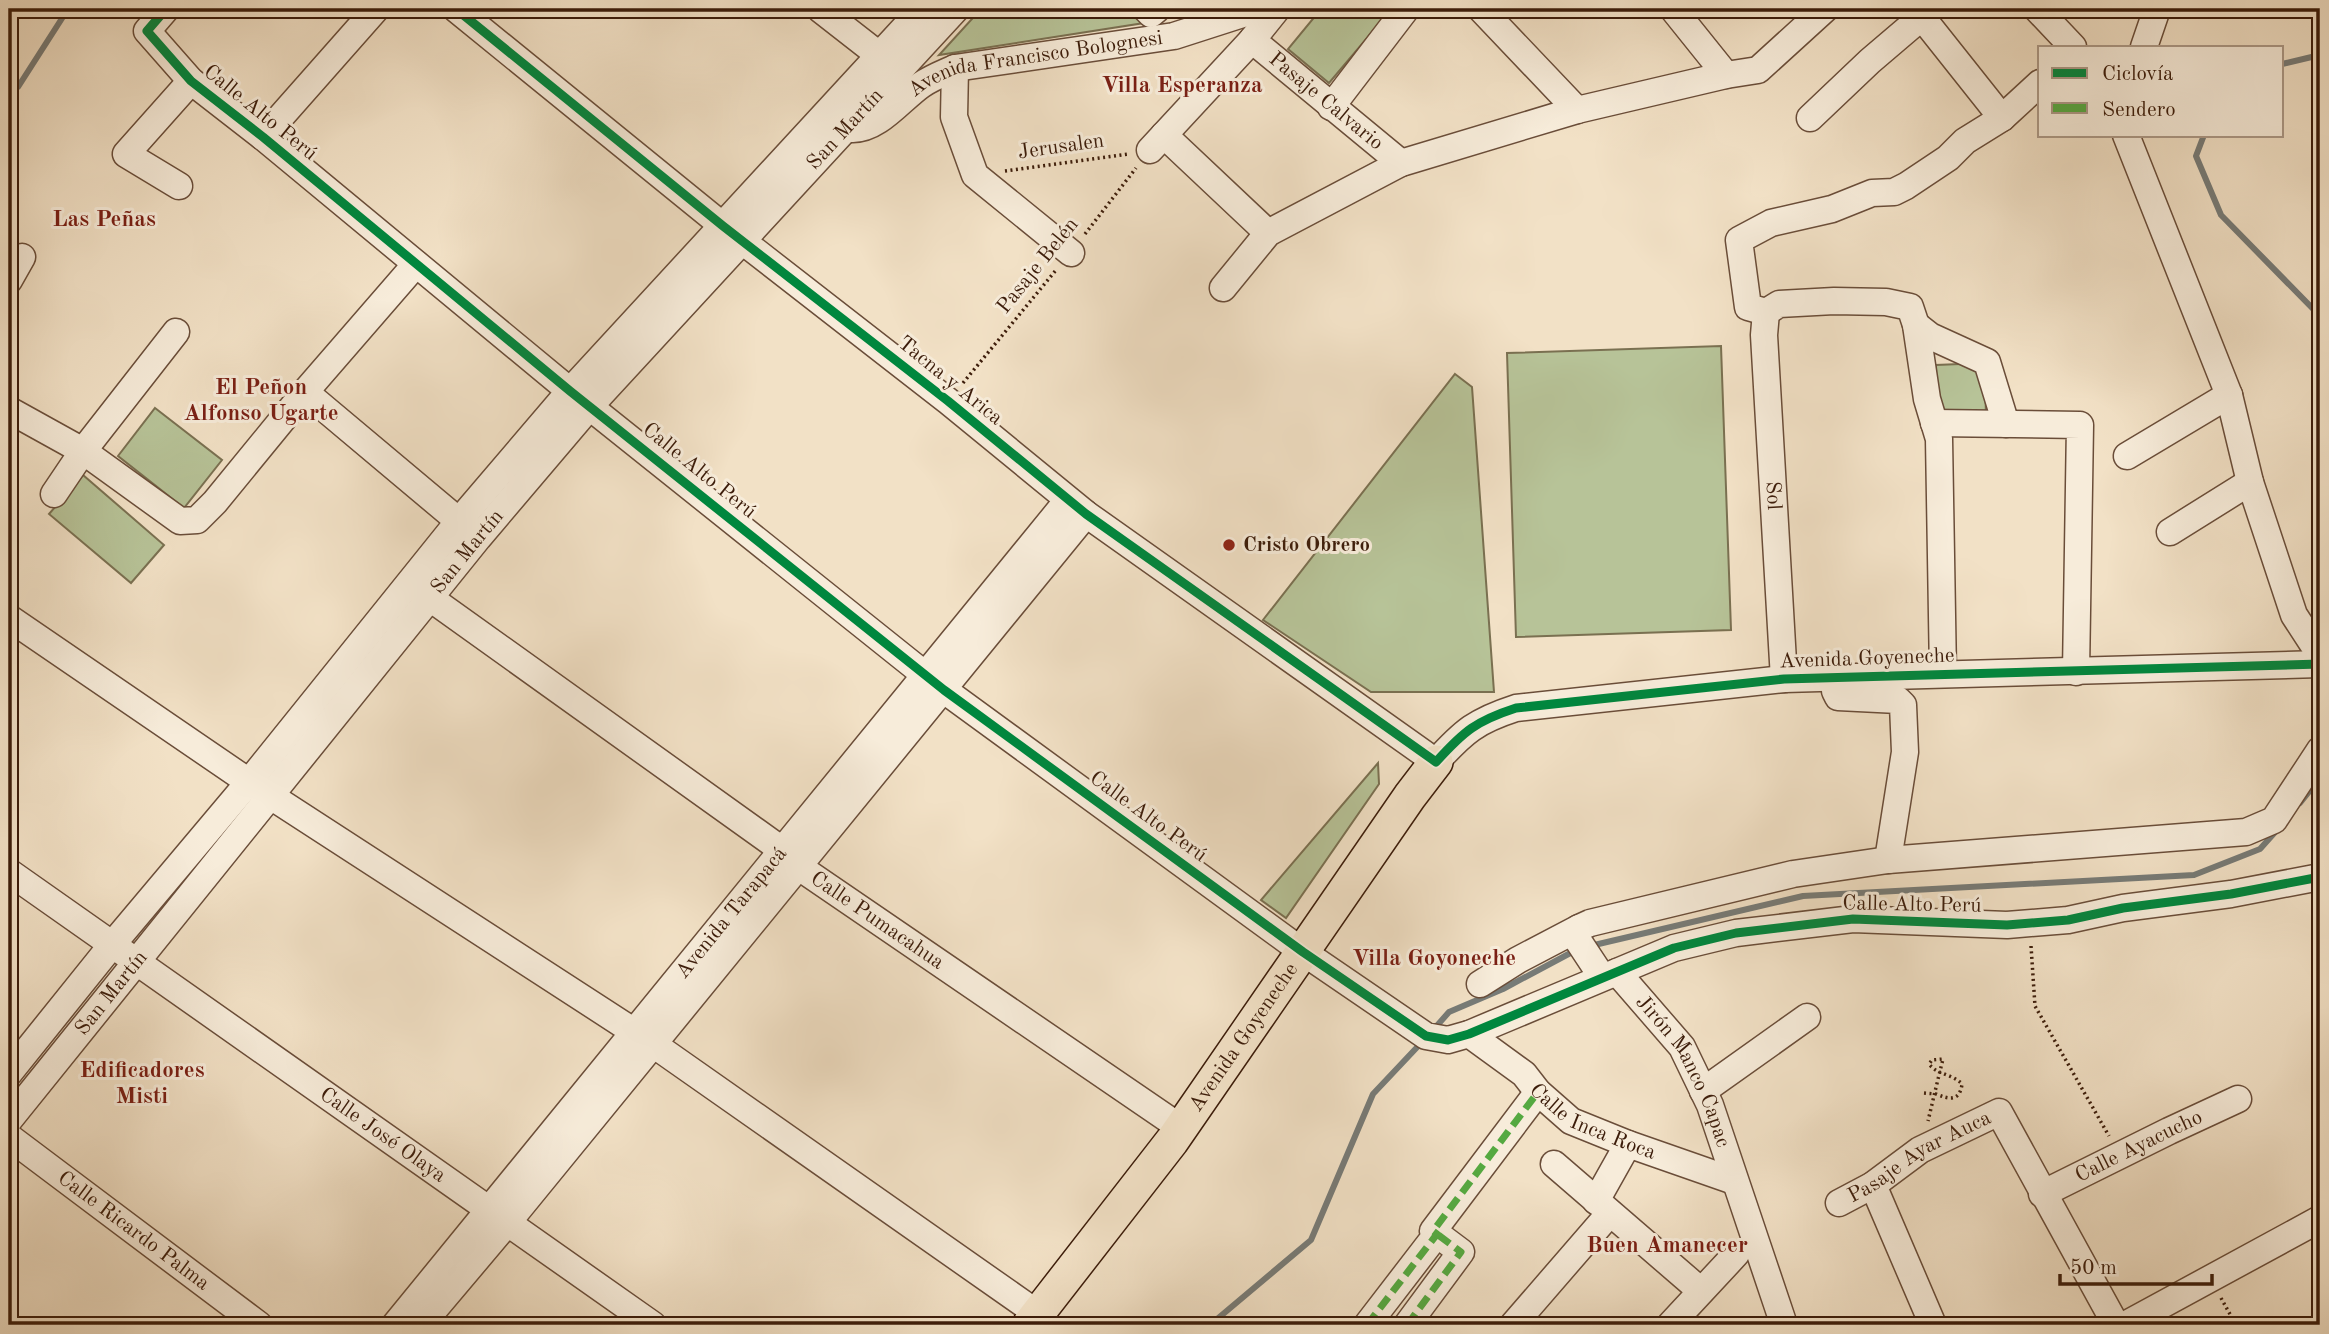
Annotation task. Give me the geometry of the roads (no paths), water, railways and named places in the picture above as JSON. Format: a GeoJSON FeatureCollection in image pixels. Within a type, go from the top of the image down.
{"type":"FeatureCollection","features":[{"type":"Feature","properties":{"kind":"main road","name":"Avenida Goyeneche"},"geometry":{"type":"LineString","coordinates":[[1034,1320],[1181,1128],[1436,762]]}},
{"type":"Feature","properties":{"kind":"street","name":"Calle Alto Perú"},"geometry":{"type":"LineString","coordinates":[[166,9],[147,31],[191,81],[263,137],[580,399],[935,682],[1303,952],[1406,1025],[1426,1036],[1459,1037],[1592,955],[1674,948],[1736,933],[1853,919],[2007,925],[2068,920],[2320,877]]}},
{"type":"Feature","properties":{"kind":"street"},"geometry":{"type":"LineString","coordinates":[[263,137],[376,9]]}},
{"type":"Feature","properties":{"kind":"street","name":"Tacna y Arica"},"geometry":{"type":"LineString","coordinates":[[456,9],[1077,507],[1436,762]]}},
{"type":"Feature","properties":{"kind":"street"},"geometry":{"type":"LineString","coordinates":[[820,9],[890,63]]}},
{"type":"Feature","properties":{"kind":"street","name":"San Martín"},"geometry":{"type":"LineString","coordinates":[[890,63],[922,9]]}},
{"type":"Feature","properties":{"kind":"street","name":"San Martín"},"geometry":{"type":"LineString","coordinates":[[9,1073],[111,946],[249,782],[408,583],[469,530],[580,399],[890,63],[956,9]]}},
{"type":"Feature","properties":{"kind":"street"},"geometry":{"type":"LineString","coordinates":[[1146,9],[1151,14],[1157,9]]}},
{"type":"Feature","properties":{"kind":"street","name":"Avenida Francisco Bolognesi"},"geometry":{"type":"LineString","coordinates":[[838,120],[856,130],[866,127],[922,84],[955,68],[1174,36],[1258,9]]}},
{"type":"Feature","properties":{"kind":"street"},"geometry":{"type":"LineString","coordinates":[[1268,233],[1157,142],[1252,40],[1277,9]]}},
{"type":"Feature","properties":{"kind":"street"},"geometry":{"type":"LineString","coordinates":[[1331,107],[1406,9]]}},
{"type":"Feature","properties":{"kind":"street"},"geometry":{"type":"LineString","coordinates":[[1481,9],[1577,110]]}},
{"type":"Feature","properties":{"kind":"street"},"geometry":{"type":"LineString","coordinates":[[1673,9],[1726,75]]}},
{"type":"Feature","properties":{"kind":"street"},"geometry":{"type":"LineString","coordinates":[[1223,288],[1268,233],[1401,163],[1577,110],[1758,70],[1825,9]]}},
{"type":"Feature","properties":{"kind":"street"},"geometry":{"type":"LineString","coordinates":[[2037,9],[2072,46]]}},
{"type":"Feature","properties":{"kind":"street"},"geometry":{"type":"LineString","coordinates":[[2144,46],[2157,9]]}},
{"type":"Feature","properties":{"kind":"street"},"geometry":{"type":"LineString","coordinates":[[1810,118],[1926,13],[2002,118]]}},
{"type":"Feature","properties":{"kind":"street","name":"Pasaje Calvario"},"geometry":{"type":"LineString","coordinates":[[1252,40],[1401,163]]}},
{"type":"Feature","properties":{"kind":"street"},"geometry":{"type":"LineString","coordinates":[[955,68],[954,117],[975,175],[1071,253]]}},
{"type":"Feature","properties":{"kind":"street"},"geometry":{"type":"LineString","coordinates":[[179,186],[126,154],[191,81]]}},
{"type":"Feature","properties":{"kind":"street"},"geometry":{"type":"LineString","coordinates":[[1943,674],[1939,439],[1927,399],[1916,326],[1910,307],[1886,302],[1779,304],[1766,312],[1748,307],[1739,240],[1771,223],[1832,209],[1871,193],[1894,192],[1948,158],[1965,141],[2002,118],[2038,85]]}},
{"type":"Feature","properties":{"kind":"street"},"geometry":{"type":"LineString","coordinates":[[2126,136],[2229,395],[2250,482],[2294,615],[2320,655]]}},
{"type":"Feature","properties":{"kind":"street"},"geometry":{"type":"LineString","coordinates":[[9,280],[22,257]]}},
{"type":"Feature","properties":{"kind":"street"},"geometry":{"type":"LineString","coordinates":[[9,411],[83,451],[180,521],[197,520],[416,264]]}},
{"type":"Feature","properties":{"kind":"street","name":"Sol"},"geometry":{"type":"LineString","coordinates":[[1766,312],[1764,335],[1784,679]]}},
{"type":"Feature","properties":{"kind":"street"},"geometry":{"type":"LineString","coordinates":[[1916,326],[1930,336],[1987,362],[2006,424]]}},
{"type":"Feature","properties":{"kind":"street"},"geometry":{"type":"LineString","coordinates":[[54,494],[83,451],[176,332]]}},
{"type":"Feature","properties":{"kind":"street"},"geometry":{"type":"LineString","coordinates":[[305,392],[469,530]]}},
{"type":"Feature","properties":{"kind":"street"},"geometry":{"type":"LineString","coordinates":[[2127,456],[2229,395]]}},
{"type":"Feature","properties":{"kind":"street"},"geometry":{"type":"LineString","coordinates":[[1934,423],[2080,425],[2076,672]]}},
{"type":"Feature","properties":{"kind":"street"},"geometry":{"type":"LineString","coordinates":[[2170,531],[2250,482]]}},
{"type":"Feature","properties":{"kind":"street","name":"Avenida Tarapacá"},"geometry":{"type":"LineString","coordinates":[[421,1325],[500,1216],[1077,507]]}},
{"type":"Feature","properties":{"kind":"street","name":"San Martín"},"geometry":{"type":"LineString","coordinates":[[9,1121],[430,598],[469,530]]}},
{"type":"Feature","properties":{"kind":"street","name":"Calle Pumacahua"},"geometry":{"type":"LineString","coordinates":[[408,583],[790,859],[1181,1128]]}},
{"type":"Feature","properties":{"kind":"street"},"geometry":{"type":"LineString","coordinates":[[9,618],[249,782],[644,1038],[1034,1320]]}},
{"type":"Feature","properties":{"kind":"street"},"geometry":{"type":"LineString","coordinates":[[2276,664],[2300,624]]}},
{"type":"Feature","properties":{"kind":"street","name":"Avenida Goyeneche"},"geometry":{"type":"LineString","coordinates":[[1436,762],[1457,739],[1485,719],[1516,708],[1784,679],[2320,664]]}},
{"type":"Feature","properties":{"kind":"street"},"geometry":{"type":"LineString","coordinates":[[1835,678],[1835,691],[1839,697],[1898,700],[1903,705],[1905,752],[1888,860]]}},
{"type":"Feature","properties":{"kind":"street"},"geometry":{"type":"LineString","coordinates":[[1480,984],[1518,960],[1592,955],[1590,923],[1793,874],[1888,860],[2246,832],[2274,820],[2320,750]]}},
{"type":"Feature","properties":{"kind":"street","name":"Calle José Olaya"},"geometry":{"type":"LineString","coordinates":[[9,872],[136,964],[653,1325]]}},
{"type":"Feature","properties":{"kind":"street","name":"Jirón Manco Capac"},"geometry":{"type":"LineString","coordinates":[[1592,955],[1682,1047],[1710,1105],[1784,1325]]}},
{"type":"Feature","properties":{"kind":"street"},"geometry":{"type":"LineString","coordinates":[[1703,1091],[1807,1017]]}},
{"type":"Feature","properties":{"kind":"street","name":"Calle Inca Roca"},"geometry":{"type":"LineString","coordinates":[[1459,1037],[1524,1074],[1538,1092],[1572,1121],[1628,1144],[1734,1181]]}},
{"type":"Feature","properties":{"kind":"street"},"geometry":{"type":"LineString","coordinates":[[1407,1325],[1461,1252],[1433,1231],[1538,1092]]}},
{"type":"Feature","properties":{"kind":"street","name":"Calle Ayacucho"},"geometry":{"type":"LineString","coordinates":[[2042,1194],[2238,1099]]}},
{"type":"Feature","properties":{"kind":"street","name":"Pasaje Ayar Auca"},"geometry":{"type":"LineString","coordinates":[[1839,1203],[1873,1185],[1920,1150],[1998,1112],[2042,1194]]}},
{"type":"Feature","properties":{"kind":"street","name":"Calle Ricardo Palma"},"geometry":{"type":"LineString","coordinates":[[9,1138],[259,1325]]}},
{"type":"Feature","properties":{"kind":"street"},"geometry":{"type":"LineString","coordinates":[[1513,1325],[1603,1207],[1628,1144]]}},
{"type":"Feature","properties":{"kind":"street"},"geometry":{"type":"LineString","coordinates":[[1554,1164],[1701,1291]]}},
{"type":"Feature","properties":{"kind":"street"},"geometry":{"type":"LineString","coordinates":[[1873,1185],[1933,1325]]}},
{"type":"Feature","properties":{"kind":"street"},"geometry":{"type":"LineString","coordinates":[[2042,1194],[2116,1325]]}},
{"type":"Feature","properties":{"kind":"street","name":"Avenida Tarapacá"},"geometry":{"type":"LineString","coordinates":[[396,1325],[500,1216]]}},
{"type":"Feature","properties":{"kind":"street"},"geometry":{"type":"LineString","coordinates":[[2125,1325],[2320,1219]]}},
{"type":"Feature","properties":{"kind":"street"},"geometry":{"type":"LineString","coordinates":[[1367,1325],[1437,1234]]}},
{"type":"Feature","properties":{"kind":"street"},"geometry":{"type":"LineString","coordinates":[[1670,1325],[1736,1254]]}},
{"type":"Feature","properties":{"kind":"waterway"},"geometry":{"type":"LineString","coordinates":[[9,90],[18,87],[68,9]]}},
{"type":"Feature","properties":{"kind":"waterway"},"geometry":{"type":"LineString","coordinates":[[2284,64],[2320,55]]}},
{"type":"Feature","properties":{"kind":"waterway"},"geometry":{"type":"LineString","coordinates":[[2204,136],[2196,156],[2221,215],[2320,316]]}},
{"type":"Feature","properties":{"kind":"waterway"},"geometry":{"type":"LineString","coordinates":[[2300,803],[2320,778]]}},
{"type":"Feature","properties":{"kind":"waterway"},"geometry":{"type":"LineString","coordinates":[[1590,946],[1803,896],[2194,875],[2260,849],[2277,830]]}},
{"type":"Feature","properties":{"kind":"waterway"},"geometry":{"type":"LineString","coordinates":[[1434,1029],[1449,1012],[1503,989],[1576,950]]}},
{"type":"Feature","properties":{"kind":"waterway"},"geometry":{"type":"LineString","coordinates":[[1210,1325],[1311,1240],[1373,1094],[1422,1042]]}},
{"type":"Feature","properties":{"kind":"place","name":"Cristo Obrero"},"geometry":{"type":"Point","coordinates":[1229,545]}},
{"type":"Feature","properties":{"kind":"district","name":"Villa Esperanza"},"geometry":{"type":"Point","coordinates":[1182,85]}},
{"type":"Feature","properties":{"kind":"district","name":"Las Peñas"},"geometry":{"type":"Point","coordinates":[104,219]}},
{"type":"Feature","properties":{"kind":"district","name":"El Peñon Alfonso Ugarte"},"geometry":{"type":"Point","coordinates":[261,400]}},
{"type":"Feature","properties":{"kind":"district","name":"Villa Goyoneche"},"geometry":{"type":"Point","coordinates":[1434,958]}},
{"type":"Feature","properties":{"kind":"district","name":"Edificadores Misti"},"geometry":{"type":"Point","coordinates":[142,1083]}},
{"type":"Feature","properties":{"kind":"district","name":"Buen Amanecer"},"geometry":{"type":"Point","coordinates":[1667,1245]}}]}
